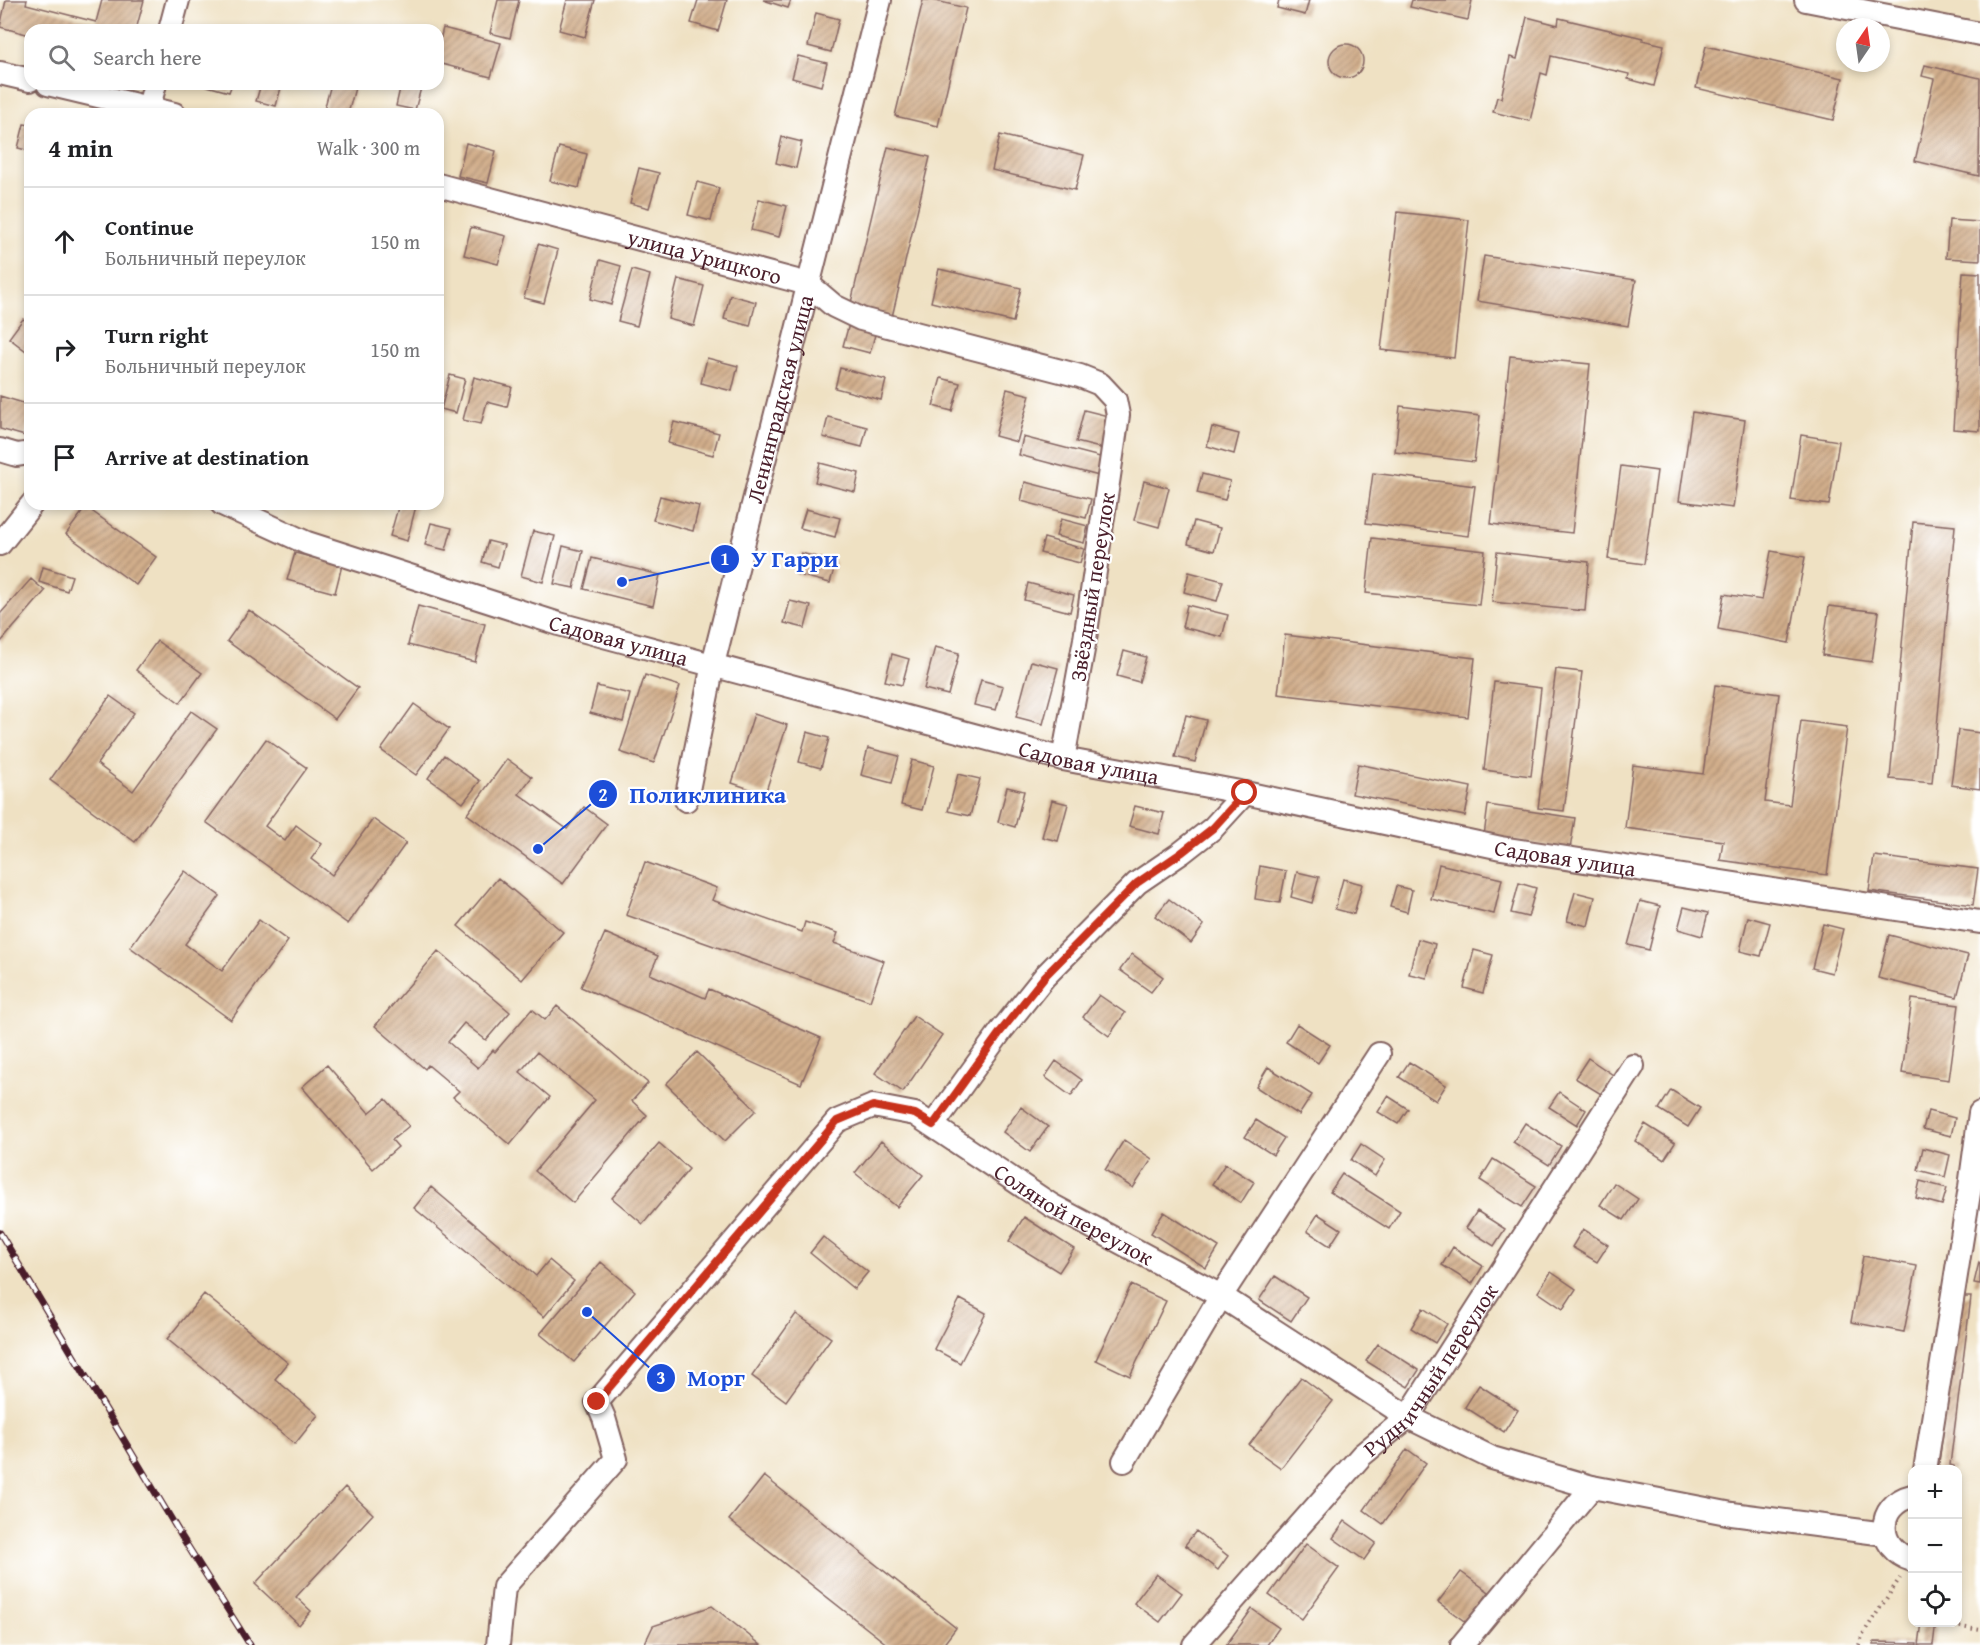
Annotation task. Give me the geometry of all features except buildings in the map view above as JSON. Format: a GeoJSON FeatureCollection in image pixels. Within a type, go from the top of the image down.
{"type":"FeatureCollection","features":[{"type":"Feature","properties":{"kind":"street"},"geometry":{"type":"LineString","coordinates":[[172,24],[178,0]]}},
{"type":"Feature","properties":{"kind":"street","name":"Ленинградская улица"},"geometry":{"type":"LineString","coordinates":[[686,800],[713,664],[880,0]]}},
{"type":"Feature","properties":{"kind":"street"},"geometry":{"type":"LineString","coordinates":[[1806,0],[1980,34]]}},
{"type":"Feature","properties":{"kind":"street"},"geometry":{"type":"LineString","coordinates":[[0,73],[24,79]]}},
{"type":"Feature","properties":{"kind":"street"},"geometry":{"type":"LineString","coordinates":[[70,90],[137,108]]}},
{"type":"Feature","properties":{"kind":"street"},"geometry":{"type":"LineString","coordinates":[[149,108],[153,90]]}},
{"type":"Feature","properties":{"kind":"street","name":"улица Урицкого"},"geometry":{"type":"LineString","coordinates":[[444,187],[808,284],[834,306],[861,319],[1080,376],[1100,384],[1116,400],[1118,416]]}},
{"type":"Feature","properties":{"kind":"street","name":"Звёздный переулок"},"geometry":{"type":"LineString","coordinates":[[1063,759],[1085,639],[1118,416]]}},
{"type":"Feature","properties":{"kind":"street"},"geometry":{"type":"LineString","coordinates":[[0,450],[17,455],[24,454]]}},
{"type":"Feature","properties":{"kind":"street"},"geometry":{"type":"LineString","coordinates":[[0,544],[27,510]]}},
{"type":"Feature","properties":{"kind":"street","name":"Садовая улица"},"geometry":{"type":"LineString","coordinates":[[260,512],[307,543],[537,617],[1063,759],[1245,793],[1501,848],[1980,922]]}},
{"type":"Feature","properties":{"kind":"street"},"geometry":{"type":"LineString","coordinates":[[933,1125],[1001,1031],[1045,976],[1137,883],[1213,828],[1245,793]]}},
{"type":"Feature","properties":{"kind":"street"},"geometry":{"type":"LineString","coordinates":[[1124,1461],[1221,1296],[1379,1054]]}},
{"type":"Feature","properties":{"kind":"street","name":"Рудничный переулок"},"geometry":{"type":"LineString","coordinates":[[1194,1645],[1362,1455],[1408,1417],[1633,1066]]}},
{"type":"Feature","properties":{"kind":"street","name":"Соляной переулок"},"geometry":{"type":"LineString","coordinates":[[498,1645],[504,1587],[616,1459],[597,1402],[837,1121],[873,1106],[915,1114],[1051,1205],[1221,1296],[1408,1417],[1492,1458],[1592,1487],[1732,1514],[1885,1534]]}},
{"type":"Feature","properties":{"kind":"street"},"geometry":{"type":"LineString","coordinates":[[1926,1465],[1980,1113]]}},
{"type":"Feature","properties":{"kind":"street"},"geometry":{"type":"LineString","coordinates":[[1462,1645],[1592,1487]]}},
{"type":"Feature","properties":{"kind":"street"},"geometry":{"type":"LineString","coordinates":[[1908,1497],[1893,1506],[1885,1524],[1888,1543],[1894,1551],[1908,1558]]}},
{"type":"Feature","properties":{"kind":"path"},"geometry":{"type":"LineString","coordinates":[[1859,1645],[1863,1634],[1908,1566]]}},
{"type":"Feature","properties":{"kind":"path"},"geometry":{"type":"LineString","coordinates":[[1961,1627],[1980,1630]]}},
{"type":"Feature","properties":{"kind":"railway"},"geometry":{"type":"LineString","coordinates":[[0,1233],[182,1537],[250,1645]]}},
{"type":"Feature","properties":{"kind":"place","name":"У Гарри"},"geometry":{"type":"Point","coordinates":[622,582]}},
{"type":"Feature","properties":{"kind":"place","name":"Поликлиника"},"geometry":{"type":"Point","coordinates":[538,849]}},
{"type":"Feature","properties":{"kind":"place","name":"Морг"},"geometry":{"type":"Point","coordinates":[587,1312]}},
{"type":"Feature","properties":{"kind":"route"},"geometry":{"type":"LineString","coordinates":[[597,1402],[837,1121],[873,1106],[915,1114],[933,1125],[1001,1031],[1045,976],[1137,883],[1213,828],[1245,793]]}}]}
